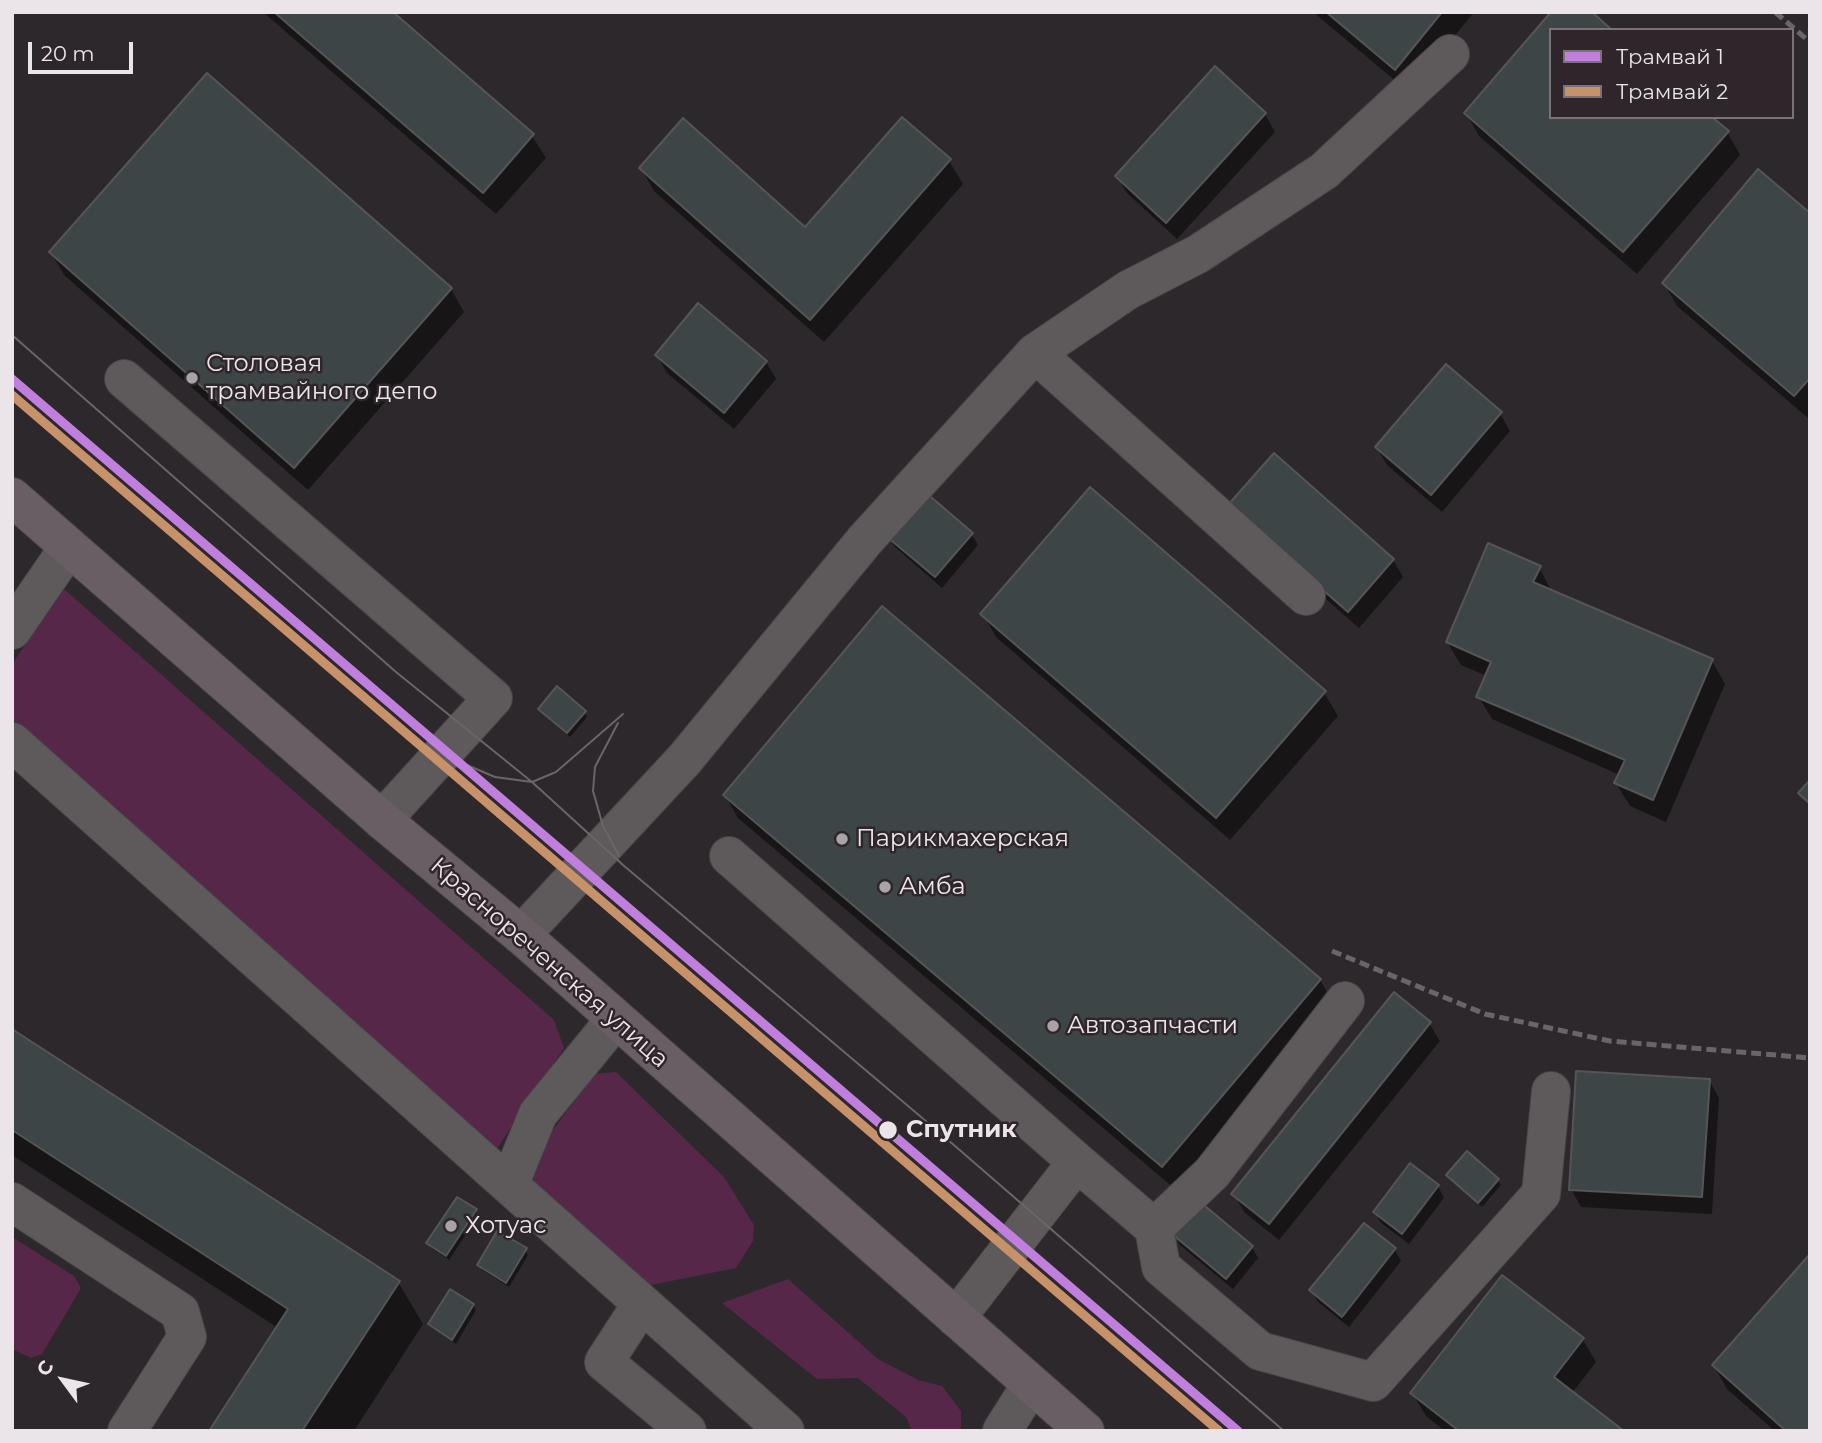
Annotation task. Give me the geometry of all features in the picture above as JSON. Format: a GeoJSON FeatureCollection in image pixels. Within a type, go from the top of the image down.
{"type":"FeatureCollection","features":[{"type":"Feature","properties":{"kind":"main road","name":"Краснореченская улица"},"geometry":{"type":"LineString","coordinates":[[12,497],[382,820],[521,935],[1085,1431]]}},
{"type":"Feature","properties":{"kind":"street"},"geometry":{"type":"LineString","coordinates":[[521,935],[684,761],[865,540],[1034,354],[1128,290],[1198,254],[1324,171],[1450,54]]}},
{"type":"Feature","properties":{"kind":"street"},"geometry":{"type":"LineString","coordinates":[[1034,354],[1306,596]]}},
{"type":"Feature","properties":{"kind":"street"},"geometry":{"type":"LineString","coordinates":[[124,379],[493,698],[382,820]]}},
{"type":"Feature","properties":{"kind":"street"},"geometry":{"type":"LineString","coordinates":[[12,630],[69,547]]}},
{"type":"Feature","properties":{"kind":"street"},"geometry":{"type":"LineString","coordinates":[[12,743],[785,1431]]}},
{"type":"Feature","properties":{"kind":"street"},"geometry":{"type":"LineString","coordinates":[[729,856],[1154,1228],[1161,1267],[1260,1351],[1373,1382],[1541,1194],[1551,1091]]}},
{"type":"Feature","properties":{"kind":"street"},"geometry":{"type":"LineString","coordinates":[[1154,1228],[1212,1173],[1345,1001]]}},
{"type":"Feature","properties":{"kind":"street"},"geometry":{"type":"LineString","coordinates":[[509,1185],[538,1114],[615,1020]]}},
{"type":"Feature","properties":{"kind":"street"},"geometry":{"type":"LineString","coordinates":[[956,1318],[1077,1162]]}},
{"type":"Feature","properties":{"kind":"street"},"geometry":{"type":"LineString","coordinates":[[12,1202],[180,1312],[187,1337],[127,1431]]}},
{"type":"Feature","properties":{"kind":"street"},"geometry":{"type":"LineString","coordinates":[[641,1305],[604,1362],[687,1431]]}},
{"type":"Feature","properties":{"kind":"street"},"geometry":{"type":"LineString","coordinates":[[1002,1431],[1031,1385]]}},
{"type":"Feature","properties":{"kind":"shaded area"},"geometry":{"type":"Polygon","coordinates":[[[64,589],[554,1020],[564,1048],[494,1153],[12,736],[12,664],[64,589]]]}},
{"type":"Feature","properties":{"kind":"shaded area"},"geometry":{"type":"Polygon","coordinates":[[[616,1072],[724,1177],[754,1225],[753,1241],[736,1268],[651,1285],[634,1276],[528,1188],[525,1167],[595,1074],[616,1072]]]}},
{"type":"Feature","properties":{"kind":"shaded area"},"geometry":{"type":"Polygon","coordinates":[[[12,1237],[74,1276],[81,1288],[42,1354],[31,1358],[12,1349],[12,1237]]]}},
{"type":"Feature","properties":{"kind":"shaded area"},"geometry":{"type":"Polygon","coordinates":[[[788,1279],[878,1359],[918,1380],[942,1386],[961,1411],[961,1431],[912,1431],[906,1417],[858,1378],[817,1379],[722,1303],[788,1279]]]}},
{"type":"Feature","properties":{"kind":"building"},"geometry":{"type":"Polygon","coordinates":[[[274,12],[393,12],[534,134],[483,193],[274,12]]]}},
{"type":"Feature","properties":{"kind":"building"},"geometry":{"type":"Polygon","coordinates":[[[1326,12],[1442,12],[1395,70],[1326,12]]]}},
{"type":"Feature","properties":{"kind":"building"},"geometry":{"type":"Polygon","coordinates":[[[1551,12],[1592,12],[1610,28],[1549,28],[1549,119],[1714,119],[1729,131],[1623,252],[1464,113],[1551,12]]]}},
{"type":"Feature","properties":{"kind":"building"},"geometry":{"type":"Polygon","coordinates":[[[1215,66],[1266,113],[1166,223],[1115,176],[1215,66]]]}},
{"type":"Feature","properties":{"kind":"building"},"geometry":{"type":"Polygon","coordinates":[[[207,73],[452,288],[294,468],[49,252],[207,73]]]}},
{"type":"Feature","properties":{"kind":"building"},"geometry":{"type":"Polygon","coordinates":[[[902,117],[951,159],[810,320],[639,168],[683,118],[805,227],[902,117]]]}},
{"type":"Feature","properties":{"kind":"building"},"geometry":{"type":"Polygon","coordinates":[[[1758,169],[1810,213],[1810,378],[1794,396],[1662,283],[1758,169]]]}},
{"type":"Feature","properties":{"kind":"building"},"geometry":{"type":"Polygon","coordinates":[[[698,303],[767,361],[724,413],[655,355],[698,303]]]}},
{"type":"Feature","properties":{"kind":"building"},"geometry":{"type":"Polygon","coordinates":[[[1446,364],[1502,412],[1431,495],[1375,447],[1446,364]]]}},
{"type":"Feature","properties":{"kind":"building"},"geometry":{"type":"Polygon","coordinates":[[[1274,453],[1394,559],[1348,612],[1227,506],[1274,453]]]}},
{"type":"Feature","properties":{"kind":"building"},"geometry":{"type":"Polygon","coordinates":[[[1090,487],[1326,691],[1216,818],[980,614],[1090,487]]]}},
{"type":"Feature","properties":{"kind":"building"},"geometry":{"type":"Polygon","coordinates":[[[924,491],[973,533],[935,577],[886,536],[924,491]]]}},
{"type":"Feature","properties":{"kind":"building"},"geometry":{"type":"Polygon","coordinates":[[[1488,543],[1541,566],[1533,582],[1713,659],[1653,800],[1614,783],[1625,760],[1476,697],[1491,662],[1446,642],[1488,543]]]}},
{"type":"Feature","properties":{"kind":"building"},"geometry":{"type":"Polygon","coordinates":[[[882,606],[1321,979],[1162,1167],[723,795],[882,606]]]}},
{"type":"Feature","properties":{"kind":"building"},"geometry":{"type":"Polygon","coordinates":[[[557,686],[586,711],[567,733],[538,709],[557,686]]]}},
{"type":"Feature","properties":{"kind":"building"},"geometry":{"type":"Polygon","coordinates":[[[1810,780],[1810,804],[1798,793],[1810,780]]]}},
{"type":"Feature","properties":{"kind":"building"},"geometry":{"type":"Polygon","coordinates":[[[1394,992],[1431,1022],[1269,1224],[1231,1194],[1394,992]]]}},
{"type":"Feature","properties":{"kind":"building"},"geometry":{"type":"Polygon","coordinates":[[[12,1029],[400,1281],[302,1431],[209,1431],[288,1309],[12,1130],[12,1029]]]}},
{"type":"Feature","properties":{"kind":"building"},"geometry":{"type":"Polygon","coordinates":[[[1576,1071],[1710,1079],[1702,1197],[1569,1190],[1576,1071]]]}},
{"type":"Feature","properties":{"kind":"building"},"geometry":{"type":"Polygon","coordinates":[[[1467,1151],[1499,1179],[1478,1203],[1446,1175],[1467,1151]]]}},
{"type":"Feature","properties":{"kind":"building"},"geometry":{"type":"Polygon","coordinates":[[[1410,1163],[1439,1185],[1402,1234],[1373,1212],[1410,1163]]]}},
{"type":"Feature","properties":{"kind":"building","name":"Хотуас"},"geometry":{"type":"Polygon","coordinates":[[[457,1197],[477,1209],[446,1256],[426,1243],[457,1197]]]}},
{"type":"Feature","properties":{"kind":"building"},"geometry":{"type":"Polygon","coordinates":[[[1199,1201],[1253,1246],[1226,1279],[1172,1234],[1199,1201]]]}},
{"type":"Feature","properties":{"kind":"building"},"geometry":{"type":"Polygon","coordinates":[[[1364,1223],[1396,1248],[1342,1317],[1309,1290],[1364,1223]]]}},
{"type":"Feature","properties":{"kind":"building"},"geometry":{"type":"Polygon","coordinates":[[[497,1231],[527,1248],[506,1283],[477,1265],[497,1231]]]}},
{"type":"Feature","properties":{"kind":"building"},"geometry":{"type":"Polygon","coordinates":[[[1810,1254],[1810,1431],[1786,1431],[1712,1365],[1810,1254]]]}},
{"type":"Feature","properties":{"kind":"building"},"geometry":{"type":"Polygon","coordinates":[[[1502,1275],[1584,1338],[1554,1377],[1624,1431],[1459,1431],[1410,1393],[1502,1275]]]}},
{"type":"Feature","properties":{"kind":"building"},"geometry":{"type":"Polygon","coordinates":[[[450,1289],[474,1304],[452,1340],[428,1324],[450,1289]]]}},
{"type":"Feature","properties":{"kind":"tram line"},"geometry":{"type":"LineString","coordinates":[[12,335],[396,672],[532,782],[623,865],[940,1133],[1284,1431]]}},
{"type":"Feature","properties":{"kind":"tram line","name":"1"},"geometry":{"type":"LineString","coordinates":[[12,379],[1238,1431]]}},
{"type":"Feature","properties":{"kind":"tram line","name":"2"},"geometry":{"type":"LineString","coordinates":[[12,395],[1219,1431]]}},
{"type":"Feature","properties":{"kind":"tram line"},"geometry":{"type":"LineString","coordinates":[[455,760],[495,777],[532,782],[556,772],[623,714]]}},
{"type":"Feature","properties":{"kind":"tram line"},"geometry":{"type":"LineString","coordinates":[[618,723],[595,767],[593,791],[603,826],[619,856]]}},
{"type":"Feature","properties":{"kind":"railway"},"geometry":{"type":"LineString","coordinates":[[1775,12],[1794,28]]}},
{"type":"Feature","properties":{"kind":"railway"},"geometry":{"type":"LineString","coordinates":[[1794,28],[1810,42]]}},
{"type":"Feature","properties":{"kind":"railway"},"geometry":{"type":"LineString","coordinates":[[1332,951],[1485,1014],[1610,1041],[1810,1058]]}},
{"type":"Feature","properties":{"kind":"place","name":"Столовая трамвайного депо"},"geometry":{"type":"Point","coordinates":[192,378]}},
{"type":"Feature","properties":{"kind":"place","name":"Парикмахерская"},"geometry":{"type":"Point","coordinates":[842,839]}},
{"type":"Feature","properties":{"kind":"place","name":"Амба"},"geometry":{"type":"Point","coordinates":[885,887]}},
{"type":"Feature","properties":{"kind":"place","name":"Автозапчасти"},"geometry":{"type":"Point","coordinates":[1053,1026]}},
{"type":"Feature","properties":{"kind":"place","name":"Спутник"},"geometry":{"type":"Point","coordinates":[888,1130]}},
{"type":"Feature","properties":{"kind":"place","name":"Хотуас"},"geometry":{"type":"Point","coordinates":[451,1226]}}]}
